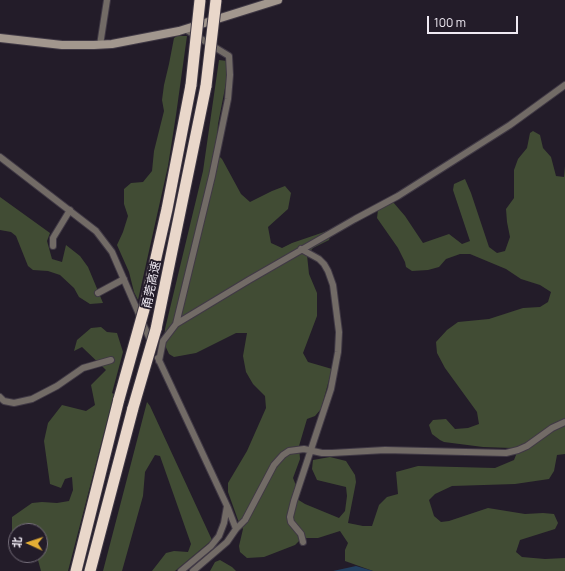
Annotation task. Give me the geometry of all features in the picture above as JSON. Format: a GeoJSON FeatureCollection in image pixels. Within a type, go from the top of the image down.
{"type":"FeatureCollection","features":[{"type":"Feature","properties":{"kind":"highway","name":"甬莞高速"},"geometry":{"type":"LineString","coordinates":[[76,571],[119,399],[145,306],[167,209],[191,85],[200,0]]}},
{"type":"Feature","properties":{"kind":"highway","name":"甬莞高速"},"geometry":{"type":"LineString","coordinates":[[90,571],[133,408],[156,328],[206,86],[216,0]]}},
{"type":"Feature","properties":{"kind":"main road"},"geometry":{"type":"LineString","coordinates":[[0,38],[62,45],[100,45],[135,40],[185,29],[278,0]]}},
{"type":"Feature","properties":{"kind":"street"},"geometry":{"type":"LineString","coordinates":[[100,45],[107,0]]}},
{"type":"Feature","properties":{"kind":"street"},"geometry":{"type":"LineString","coordinates":[[176,324],[212,176],[228,99],[230,75],[229,56],[185,29]]}},
{"type":"Feature","properties":{"kind":"street"},"geometry":{"type":"LineString","coordinates":[[159,360],[163,341],[176,324],[301,249],[398,196],[510,125],[565,85]]}},
{"type":"Feature","properties":{"kind":"street"},"geometry":{"type":"LineString","coordinates":[[0,157],[96,231],[112,252],[159,360],[227,506],[236,529]]}},
{"type":"Feature","properties":{"kind":"street"},"geometry":{"type":"LineString","coordinates":[[53,246],[53,238],[70,210]]}},
{"type":"Feature","properties":{"kind":"street"},"geometry":{"type":"LineString","coordinates":[[301,249],[319,259],[328,271],[333,285],[339,332],[338,352],[331,389],[310,450],[290,517],[291,522],[302,534],[303,542]]}},
{"type":"Feature","properties":{"kind":"street"},"geometry":{"type":"LineString","coordinates":[[98,293],[124,279]]}},
{"type":"Feature","properties":{"kind":"street"},"geometry":{"type":"LineString","coordinates":[[1,401],[14,403],[32,399],[57,386],[83,368],[111,360]]}},
{"type":"Feature","properties":{"kind":"street"},"geometry":{"type":"LineString","coordinates":[[192,571],[227,542],[236,529],[245,520],[274,465],[289,451],[310,450],[332,453],[385,450],[506,453],[527,446],[552,428],[565,422]]}},
{"type":"Feature","properties":{"kind":"street"},"geometry":{"type":"LineString","coordinates":[[181,571],[211,546],[219,536],[224,523],[227,506]]}},
{"type":"Feature","properties":{"kind":"green space"},"geometry":{"type":"Polygon","coordinates":[[[177,36],[187,36],[176,115],[168,166],[138,300],[134,292],[129,272],[117,245],[128,216],[124,204],[124,189],[131,183],[143,182],[152,171],[154,151],[164,111],[162,100],[164,85],[174,38],[177,36]]]}},
{"type":"Feature","properties":{"kind":"green space"},"geometry":{"type":"Polygon","coordinates":[[[219,60],[227,61],[226,83],[218,124],[216,153],[222,159],[241,194],[250,202],[285,186],[291,193],[288,209],[268,227],[271,243],[282,248],[333,229],[329,240],[313,248],[307,255],[309,274],[317,293],[317,316],[303,353],[308,362],[332,369],[321,409],[315,416],[307,419],[299,446],[300,459],[293,478],[297,488],[297,499],[305,504],[339,518],[345,511],[347,496],[346,487],[317,480],[312,469],[313,460],[330,457],[346,461],[355,475],[356,482],[348,523],[372,526],[379,505],[387,497],[398,494],[396,472],[418,466],[495,468],[514,460],[516,455],[512,448],[483,447],[444,442],[432,434],[429,425],[433,420],[446,419],[455,429],[468,428],[479,424],[477,412],[445,368],[437,353],[436,342],[447,330],[458,322],[489,319],[523,308],[540,307],[548,302],[551,292],[540,285],[521,279],[506,269],[470,254],[460,254],[446,259],[439,267],[428,270],[412,271],[406,267],[398,248],[377,218],[378,210],[393,202],[405,216],[423,243],[449,234],[462,244],[470,241],[453,190],[454,184],[465,179],[489,247],[497,253],[505,251],[510,237],[506,209],[514,198],[514,170],[518,159],[527,148],[530,133],[533,131],[540,135],[543,148],[551,157],[556,176],[564,177],[565,166],[565,454],[557,455],[554,471],[549,479],[515,484],[452,486],[435,494],[429,500],[434,516],[441,522],[449,521],[488,508],[525,514],[554,514],[558,523],[555,529],[520,540],[516,552],[522,557],[545,559],[565,558],[565,571],[373,571],[345,561],[345,550],[348,543],[340,531],[318,538],[306,538],[300,540],[295,545],[264,557],[247,558],[240,552],[239,546],[243,529],[238,520],[228,492],[228,483],[247,451],[266,408],[265,396],[253,384],[246,372],[243,356],[247,333],[236,333],[196,353],[174,357],[169,354],[164,343],[165,329],[203,171],[219,60]]]}},
{"type":"Feature","properties":{"kind":"green space"},"geometry":{"type":"Polygon","coordinates":[[[0,197],[50,233],[47,241],[52,259],[62,262],[66,245],[80,256],[88,267],[103,303],[90,304],[79,297],[74,288],[60,275],[48,271],[33,270],[28,266],[16,236],[11,232],[0,230],[0,197]]]}},
{"type":"Feature","properties":{"kind":"green space"},"geometry":{"type":"Polygon","coordinates":[[[101,327],[107,332],[117,333],[123,352],[112,393],[114,394],[68,571],[41,571],[39,563],[48,563],[48,523],[12,523],[12,517],[32,503],[57,503],[69,501],[73,490],[72,477],[65,479],[61,488],[50,484],[44,441],[48,423],[62,405],[86,411],[95,405],[91,385],[106,370],[82,347],[74,351],[77,340],[91,328],[101,327]]]}},
{"type":"Feature","properties":{"kind":"green space"},"geometry":{"type":"Polygon","coordinates":[[[147,402],[212,540],[175,571],[152,571],[166,553],[174,551],[188,552],[191,544],[160,456],[155,455],[145,472],[143,496],[122,571],[103,571],[147,402]]]}},
{"type":"Feature","properties":{"kind":"green space"},"geometry":{"type":"Polygon","coordinates":[[[220,560],[236,571],[210,571],[215,562],[220,560]]]}},
{"type":"Feature","properties":{"kind":"water"},"geometry":{"type":"Polygon","coordinates":[[[356,566],[373,571],[333,571],[356,566]]]}}]}
